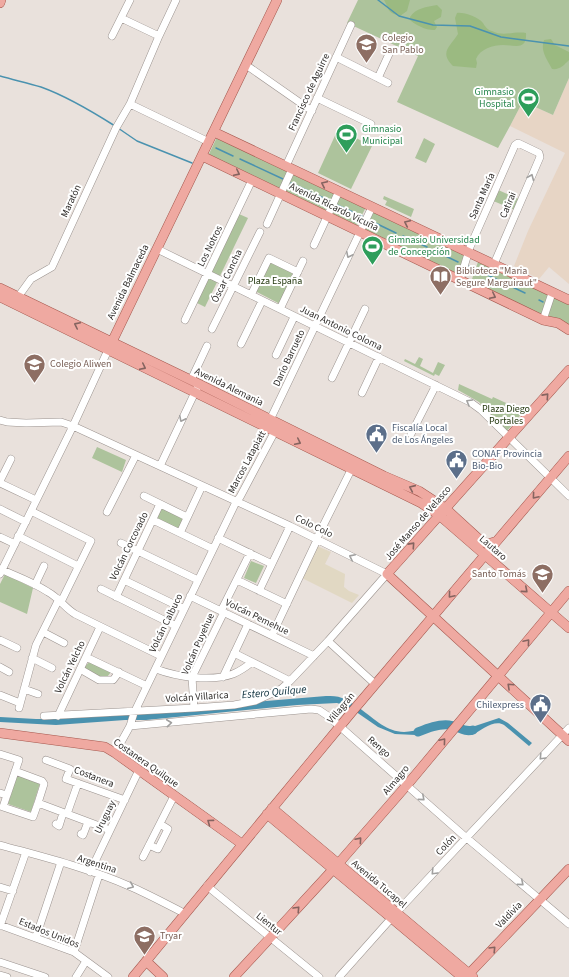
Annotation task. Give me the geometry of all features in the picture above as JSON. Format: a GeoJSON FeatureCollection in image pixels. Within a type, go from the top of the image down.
{"type":"FeatureCollection","features":[{"type":"Feature","properties":{"kind":"main road","name":"Avenida Balmaceda"},"geometry":{"type":"LineString","coordinates":[[110,346],[277,0]]}},
{"type":"Feature","properties":{"kind":"main road","name":"Avenida Ricardo Vicuña"},"geometry":{"type":"LineString","coordinates":[[214,132],[569,300]]}},
{"type":"Feature","properties":{"kind":"main road","name":"Avenida Ricardo Vicuña"},"geometry":{"type":"LineString","coordinates":[[202,156],[543,320],[558,323],[569,330]]}},
{"type":"Feature","properties":{"kind":"main road","name":"Avenida Alemania"},"geometry":{"type":"LineString","coordinates":[[0,288],[110,346]]}},
{"type":"Feature","properties":{"kind":"main road","name":"Avenida Alemania"},"geometry":{"type":"LineString","coordinates":[[0,297],[270,420],[384,476],[419,491],[445,508]]}},
{"type":"Feature","properties":{"kind":"main road","name":"José Manso de Velasco"},"geometry":{"type":"LineString","coordinates":[[387,574],[569,370]]}},
{"type":"Feature","properties":{"kind":"main road","name":"Avenida Alemania"},"geometry":{"type":"LineString","coordinates":[[195,386],[275,431],[416,500],[439,515]]}},
{"type":"Feature","properties":{"kind":"main road","name":"Villagrán"},"geometry":{"type":"LineString","coordinates":[[132,977],[375,684],[569,456]]}},
{"type":"Feature","properties":{"kind":"main road","name":"Lautaro"},"geometry":{"type":"LineString","coordinates":[[445,508],[481,541],[489,544],[498,540]]}},
{"type":"Feature","properties":{"kind":"main road","name":"Lautaro"},"geometry":{"type":"LineString","coordinates":[[439,515],[569,628]]}},
{"type":"Feature","properties":{"kind":"main road","name":"Colo Colo"},"geometry":{"type":"LineString","coordinates":[[387,574],[566,738]]}},
{"type":"Feature","properties":{"kind":"main road","name":"Almagro"},"geometry":{"type":"LineString","coordinates":[[234,977],[336,867],[407,785],[569,591]]}},
{"type":"Feature","properties":{"kind":"main road","name":"Costanera Quilque"},"geometry":{"type":"LineString","coordinates":[[0,733],[100,746],[114,752],[242,844]]}},
{"type":"Feature","properties":{"kind":"main road","name":"Avenida Tucapel"},"geometry":{"type":"LineString","coordinates":[[270,811],[468,976]]}},
{"type":"Feature","properties":{"kind":"main road","name":"Valdivia"},"geometry":{"type":"LineString","coordinates":[[468,976],[569,868]]}},
{"type":"Feature","properties":{"kind":"main road"},"geometry":{"type":"LineString","coordinates":[[146,961],[163,977]]}},
{"type":"Feature","properties":{"kind":"street"},"geometry":{"type":"LineString","coordinates":[[112,36],[130,0]]}},
{"type":"Feature","properties":{"kind":"street","name":"Maratón"},"geometry":{"type":"LineString","coordinates":[[18,297],[31,279],[52,267],[116,128],[130,104],[176,0]]}},
{"type":"Feature","properties":{"kind":"street"},"geometry":{"type":"LineString","coordinates":[[121,18],[159,36]]}},
{"type":"Feature","properties":{"kind":"street","name":"Francisco de Aguirre"},"geometry":{"type":"LineString","coordinates":[[267,224],[281,194],[289,168],[317,98],[351,25]]}},
{"type":"Feature","properties":{"kind":"street"},"geometry":{"type":"LineString","coordinates":[[378,78],[389,54]]}},
{"type":"Feature","properties":{"kind":"street"},"geometry":{"type":"LineString","coordinates":[[336,57],[388,83]]}},
{"type":"Feature","properties":{"kind":"street"},"geometry":{"type":"LineString","coordinates":[[246,65],[312,111]]}},
{"type":"Feature","properties":{"kind":"street"},"geometry":{"type":"LineString","coordinates":[[317,98],[371,124]]}},
{"type":"Feature","properties":{"kind":"street"},"geometry":{"type":"LineString","coordinates":[[130,104],[209,142]]}},
{"type":"Feature","properties":{"kind":"street","name":"Catirai"},"geometry":{"type":"LineString","coordinates":[[494,264],[540,154],[516,144]]}},
{"type":"Feature","properties":{"kind":"street","name":"Santa María"},"geometry":{"type":"LineString","coordinates":[[460,280],[468,252],[516,144]]}},
{"type":"Feature","properties":{"kind":"street","name":"Los Notros"},"geometry":{"type":"LineString","coordinates":[[185,320],[252,180]]}},
{"type":"Feature","properties":{"kind":"street"},"geometry":{"type":"LineString","coordinates":[[314,245],[339,191]]}},
{"type":"Feature","properties":{"kind":"street","name":"Darío Barrueto"},"geometry":{"type":"LineString","coordinates":[[270,420],[372,207]]}},
{"type":"Feature","properties":{"kind":"street","name":"Óscar Concha"},"geometry":{"type":"LineString","coordinates":[[212,329],[260,232]]}},
{"type":"Feature","properties":{"kind":"street","name":"Juan Antonio Coloma"},"geometry":{"type":"LineString","coordinates":[[157,249],[474,404],[569,496]]}},
{"type":"Feature","properties":{"kind":"street"},"geometry":{"type":"LineString","coordinates":[[251,295],[269,258],[298,272]]}},
{"type":"Feature","properties":{"kind":"street"},"geometry":{"type":"LineString","coordinates":[[280,309],[303,261]]}},
{"type":"Feature","properties":{"kind":"street"},"geometry":{"type":"LineString","coordinates":[[543,320],[552,293]]}},
{"type":"Feature","properties":{"kind":"street"},"geometry":{"type":"LineString","coordinates":[[241,344],[262,301]]}},
{"type":"Feature","properties":{"kind":"street"},"geometry":{"type":"LineString","coordinates":[[332,378],[365,309]]}},
{"type":"Feature","properties":{"kind":"street"},"geometry":{"type":"LineString","coordinates":[[276,356],[294,317]]}},
{"type":"Feature","properties":{"kind":"street","name":"Avenida Balmaceda"},"geometry":{"type":"LineString","coordinates":[[1,571],[73,426],[110,346]]}},
{"type":"Feature","properties":{"kind":"street"},"geometry":{"type":"LineString","coordinates":[[160,466],[195,386],[208,346]]}},
{"type":"Feature","properties":{"kind":"street"},"geometry":{"type":"LineString","coordinates":[[362,393],[379,358]]}},
{"type":"Feature","properties":{"kind":"street"},"geometry":{"type":"LineString","coordinates":[[411,434],[436,385]]}},
{"type":"Feature","properties":{"kind":"street","name":"Colo Colo"},"geometry":{"type":"LineString","coordinates":[[0,420],[26,423],[61,422],[73,426],[290,526],[387,574]]}},
{"type":"Feature","properties":{"kind":"street"},"geometry":{"type":"LineString","coordinates":[[270,420],[275,431]]}},
{"type":"Feature","properties":{"kind":"street","name":"Marcos Latapiatt"},"geometry":{"type":"LineString","coordinates":[[236,502],[275,431]]}},
{"type":"Feature","properties":{"kind":"street"},"geometry":{"type":"LineString","coordinates":[[107,512],[136,455]]}},
{"type":"Feature","properties":{"kind":"street"},"geometry":{"type":"LineString","coordinates":[[11,459],[0,482],[36,500]]}},
{"type":"Feature","properties":{"kind":"street"},"geometry":{"type":"LineString","coordinates":[[272,635],[352,468]]}},
{"type":"Feature","properties":{"kind":"street"},"geometry":{"type":"LineString","coordinates":[[180,533],[202,486]]}},
{"type":"Feature","properties":{"kind":"street"},"geometry":{"type":"LineString","coordinates":[[144,496],[187,517]]}},
{"type":"Feature","properties":{"kind":"street","name":"Volcán Calbuco"},"geometry":{"type":"LineString","coordinates":[[114,752],[131,724],[147,686],[236,502]]}},
{"type":"Feature","properties":{"kind":"street","name":"Volcán Corcovado"},"geometry":{"type":"LineString","coordinates":[[116,597],[160,504]]}},
{"type":"Feature","properties":{"kind":"street"},"geometry":{"type":"LineString","coordinates":[[0,509],[26,522]]}},
{"type":"Feature","properties":{"kind":"street"},"geometry":{"type":"LineString","coordinates":[[0,695],[20,705],[32,658],[43,632],[90,541],[31,511]]}},
{"type":"Feature","properties":{"kind":"street"},"geometry":{"type":"LineString","coordinates":[[153,520],[213,549]]}},
{"type":"Feature","properties":{"kind":"street"},"geometry":{"type":"LineString","coordinates":[[260,591],[290,526]]}},
{"type":"Feature","properties":{"kind":"street"},"geometry":{"type":"LineString","coordinates":[[18,536],[78,566]]}},
{"type":"Feature","properties":{"kind":"street"},"geometry":{"type":"LineString","coordinates":[[0,537],[15,544]]}},
{"type":"Feature","properties":{"kind":"street"},"geometry":{"type":"LineString","coordinates":[[218,538],[272,564]]}},
{"type":"Feature","properties":{"kind":"street"},"geometry":{"type":"LineString","coordinates":[[121,543],[198,580]]}},
{"type":"Feature","properties":{"kind":"street","name":"Volcán Puyehue"},"geometry":{"type":"LineString","coordinates":[[194,708],[192,677],[250,553]]}},
{"type":"Feature","properties":{"kind":"street"},"geometry":{"type":"LineString","coordinates":[[35,585],[44,566]]}},
{"type":"Feature","properties":{"kind":"street"},"geometry":{"type":"LineString","coordinates":[[1,571],[48,591],[67,609],[82,618],[162,656]]}},
{"type":"Feature","properties":{"kind":"street","name":"José Manso de Velasco"},"geometry":{"type":"LineString","coordinates":[[281,689],[328,641],[387,574]]}},
{"type":"Feature","properties":{"kind":"street"},"geometry":{"type":"LineString","coordinates":[[124,580],[184,609]]}},
{"type":"Feature","properties":{"kind":"street"},"geometry":{"type":"LineString","coordinates":[[237,580],[287,604]]}},
{"type":"Feature","properties":{"kind":"street"},"geometry":{"type":"LineString","coordinates":[[101,590],[176,626]]}},
{"type":"Feature","properties":{"kind":"street","name":"Volcán Pemehue"},"geometry":{"type":"LineString","coordinates":[[190,596],[314,656]]}},
{"type":"Feature","properties":{"kind":"street"},"geometry":{"type":"LineString","coordinates":[[223,677],[248,624]]}},
{"type":"Feature","properties":{"kind":"street","name":"Volcán Yelcho"},"geometry":{"type":"LineString","coordinates":[[58,716],[100,627]]}},
{"type":"Feature","properties":{"kind":"street"},"geometry":{"type":"LineString","coordinates":[[43,632],[64,643]]}},
{"type":"Feature","properties":{"kind":"street"},"geometry":{"type":"LineString","coordinates":[[0,640],[17,648]]}},
{"type":"Feature","properties":{"kind":"street"},"geometry":{"type":"LineString","coordinates":[[328,641],[375,684]]}},
{"type":"Feature","properties":{"kind":"street"},"geometry":{"type":"LineString","coordinates":[[234,653],[290,681]]}},
{"type":"Feature","properties":{"kind":"street"},"geometry":{"type":"LineString","coordinates":[[86,656],[147,686]]}},
{"type":"Feature","properties":{"kind":"street"},"geometry":{"type":"LineString","coordinates":[[32,658],[52,668]]}},
{"type":"Feature","properties":{"kind":"street"},"geometry":{"type":"LineString","coordinates":[[156,669],[181,676],[223,677],[234,673],[252,662]]}},
{"type":"Feature","properties":{"kind":"street"},"geometry":{"type":"LineString","coordinates":[[0,667],[9,672]]}},
{"type":"Feature","properties":{"kind":"street"},"geometry":{"type":"LineString","coordinates":[[80,669],[99,680],[114,680],[119,672]]}},
{"type":"Feature","properties":{"kind":"street"},"geometry":{"type":"LineString","coordinates":[[24,689],[38,694]]}},
{"type":"Feature","properties":{"kind":"street","name":"Volcán Villarica"},"geometry":{"type":"LineString","coordinates":[[44,716],[135,712],[234,705],[255,702],[281,689]]}},
{"type":"Feature","properties":{"kind":"street"},"geometry":{"type":"LineString","coordinates":[[255,702],[256,713]]}},
{"type":"Feature","properties":{"kind":"street","name":"Rengo"},"geometry":{"type":"LineString","coordinates":[[131,724],[315,709],[328,716],[340,726],[569,924]]}},
{"type":"Feature","properties":{"kind":"street","name":"Colón"},"geometry":{"type":"LineString","coordinates":[[339,977],[393,915],[467,837],[566,738],[569,728]]}},
{"type":"Feature","properties":{"kind":"street"},"geometry":{"type":"LineString","coordinates":[[0,754],[19,760],[4,794],[3,807],[33,817],[44,784],[42,781],[15,771]]}},
{"type":"Feature","properties":{"kind":"street","name":"Costanera"},"geometry":{"type":"LineString","coordinates":[[46,760],[70,769],[66,778],[125,800]]}},
{"type":"Feature","properties":{"kind":"street","name":"Uruguay"},"geometry":{"type":"LineString","coordinates":[[90,872],[139,770]]}},
{"type":"Feature","properties":{"kind":"street"},"geometry":{"type":"LineString","coordinates":[[56,824],[59,826],[78,782]]}},
{"type":"Feature","properties":{"kind":"street"},"geometry":{"type":"LineString","coordinates":[[143,858],[150,845],[158,849],[168,829],[160,824],[174,796]]}},
{"type":"Feature","properties":{"kind":"street"},"geometry":{"type":"LineString","coordinates":[[38,803],[110,830]]}},
{"type":"Feature","properties":{"kind":"street"},"geometry":{"type":"LineString","coordinates":[[81,834],[83,835],[88,822]]}},
{"type":"Feature","properties":{"kind":"street","name":"Argentina"},"geometry":{"type":"LineString","coordinates":[[0,845],[61,862],[130,886],[184,913]]}},
{"type":"Feature","properties":{"kind":"street"},"geometry":{"type":"LineString","coordinates":[[0,925],[26,852]]}},
{"type":"Feature","properties":{"kind":"street"},"geometry":{"type":"LineString","coordinates":[[36,937],[61,862]]}},
{"type":"Feature","properties":{"kind":"street"},"geometry":{"type":"LineString","coordinates":[[74,952],[99,875]]}},
{"type":"Feature","properties":{"kind":"street","name":"Lientur"},"geometry":{"type":"LineString","coordinates":[[207,886],[319,977]]}},
{"type":"Feature","properties":{"kind":"street"},"geometry":{"type":"LineString","coordinates":[[0,887],[13,891]]}},
{"type":"Feature","properties":{"kind":"street","name":"Estados Unidos"},"geometry":{"type":"LineString","coordinates":[[0,925],[74,952],[108,977]]}},
{"type":"Feature","properties":{"kind":"street"},"geometry":{"type":"LineString","coordinates":[[76,977],[86,961]]}},
{"type":"Feature","properties":{"kind":"street"},"geometry":{"type":"LineString","coordinates":[[0,962],[28,974],[45,977]]}},
{"type":"Feature","properties":{"kind":"street"},"geometry":{"type":"LineString","coordinates":[[0,975],[7,977]]}},
{"type":"Feature","properties":{"kind":"shaded area"},"geometry":{"type":"Polygon","coordinates":[[[569,78],[569,284],[549,267],[539,279],[514,266],[528,231],[565,153],[510,126],[521,105],[532,109],[533,106],[553,115],[569,78]]]}},
{"type":"Feature","properties":{"kind":"shaded area"},"geometry":{"type":"Polygon","coordinates":[[[317,546],[331,552],[325,564],[345,574],[344,587],[359,595],[352,603],[302,578],[317,546]]]}},
{"type":"Feature","properties":{"kind":"green space"},"geometry":{"type":"Polygon","coordinates":[[[358,0],[569,0],[569,78],[553,115],[533,106],[532,109],[521,105],[498,148],[397,102],[418,56],[347,23],[358,0]]]}},
{"type":"Feature","properties":{"kind":"green space"},"geometry":{"type":"Polygon","coordinates":[[[384,0],[410,0],[407,11],[400,16],[390,12],[384,0]]]}},
{"type":"Feature","properties":{"kind":"green space"},"geometry":{"type":"Polygon","coordinates":[[[437,5],[442,10],[441,17],[434,21],[437,27],[435,30],[429,30],[415,24],[410,20],[412,14],[418,10],[437,5]]]}},
{"type":"Feature","properties":{"kind":"green space"},"geometry":{"type":"Polygon","coordinates":[[[457,13],[471,15],[481,21],[487,29],[496,33],[526,33],[525,42],[519,46],[499,45],[487,48],[480,53],[476,59],[476,68],[453,66],[446,53],[449,46],[458,34],[455,18],[457,13]]]}},
{"type":"Feature","properties":{"kind":"green space"},"geometry":{"type":"Polygon","coordinates":[[[551,39],[555,45],[569,52],[569,60],[562,67],[557,69],[552,69],[543,51],[544,40],[551,39]]]}},
{"type":"Feature","properties":{"kind":"green space","name":"Gimnasio Municipal"},"geometry":{"type":"Polygon","coordinates":[[[338,129],[372,146],[351,189],[318,173],[338,129]]]}},
{"type":"Feature","properties":{"kind":"green space"},"geometry":{"type":"Polygon","coordinates":[[[218,135],[367,205],[356,227],[207,158],[218,135]]]}},
{"type":"Feature","properties":{"kind":"green space"},"geometry":{"type":"Polygon","coordinates":[[[424,138],[435,144],[426,163],[415,158],[424,138]]]}},
{"type":"Feature","properties":{"kind":"green space"},"geometry":{"type":"Polygon","coordinates":[[[496,189],[521,200],[517,211],[491,200],[496,189]]]}},
{"type":"Feature","properties":{"kind":"green space"},"geometry":{"type":"Polygon","coordinates":[[[384,196],[414,209],[411,217],[385,205],[387,201],[383,199],[384,196]]]}},
{"type":"Feature","properties":{"kind":"green space"},"geometry":{"type":"Polygon","coordinates":[[[374,208],[466,252],[458,278],[362,231],[374,208]]]}},
{"type":"Feature","properties":{"kind":"green space"},"geometry":{"type":"Polygon","coordinates":[[[239,214],[248,218],[205,307],[195,302],[239,214]]]}},
{"type":"Feature","properties":{"kind":"green space"},"geometry":{"type":"Polygon","coordinates":[[[479,259],[569,302],[569,329],[545,319],[471,282],[479,259]]]}},
{"type":"Feature","properties":{"kind":"green space","name":"Plaza España"},"geometry":{"type":"Polygon","coordinates":[[[269,261],[294,272],[280,304],[255,291],[269,261]]]}},
{"type":"Feature","properties":{"kind":"green space"},"geometry":{"type":"Polygon","coordinates":[[[419,357],[423,359],[420,366],[433,373],[438,362],[445,365],[439,376],[435,374],[434,376],[404,361],[405,359],[415,364],[419,357]]]}},
{"type":"Feature","properties":{"kind":"green space","name":"Plaza Diego Portales"},"geometry":{"type":"Polygon","coordinates":[[[459,384],[524,411],[506,432],[479,402],[458,390],[459,384]]]}},
{"type":"Feature","properties":{"kind":"green space"},"geometry":{"type":"Polygon","coordinates":[[[97,447],[126,460],[122,472],[92,458],[97,447]]]}},
{"type":"Feature","properties":{"kind":"green space"},"geometry":{"type":"Polygon","coordinates":[[[161,508],[184,519],[179,529],[157,519],[161,508]]]}},
{"type":"Feature","properties":{"kind":"green space"},"geometry":{"type":"Polygon","coordinates":[[[251,561],[264,566],[256,583],[244,578],[251,561]]]}},
{"type":"Feature","properties":{"kind":"green space"},"geometry":{"type":"Polygon","coordinates":[[[5,574],[33,588],[27,614],[0,602],[0,584],[5,574]]]}},
{"type":"Feature","properties":{"kind":"green space"},"geometry":{"type":"Polygon","coordinates":[[[90,661],[111,672],[107,677],[98,677],[84,668],[90,661]]]}},
{"type":"Feature","properties":{"kind":"green space"},"geometry":{"type":"Polygon","coordinates":[[[17,775],[40,783],[31,812],[8,804],[17,775]]]}},
{"type":"Feature","properties":{"kind":"water"},"geometry":{"type":"Polygon","coordinates":[[[326,696],[338,697],[346,700],[389,729],[405,732],[415,731],[426,727],[430,729],[429,731],[416,735],[395,734],[378,727],[349,707],[337,703],[297,705],[146,720],[56,725],[0,722],[0,717],[50,719],[326,696]]]}},
{"type":"Feature","properties":{"kind":"water"},"geometry":{"type":"Polygon","coordinates":[[[499,718],[508,723],[532,743],[529,746],[504,725],[496,723],[472,735],[460,731],[464,727],[469,728],[499,718]]]}},
{"type":"Feature","properties":{"kind":"waterway"},"geometry":{"type":"LineString","coordinates":[[378,0],[399,16],[433,25],[470,26],[501,37],[569,46]]}},
{"type":"Feature","properties":{"kind":"waterway"},"geometry":{"type":"LineString","coordinates":[[0,76],[36,86],[60,95],[98,115],[115,126]]}},
{"type":"Feature","properties":{"kind":"waterway"},"geometry":{"type":"LineString","coordinates":[[118,128],[137,141],[192,163]]}},
{"type":"Feature","properties":{"kind":"waterway"},"geometry":{"type":"LineString","coordinates":[[216,148],[233,156]]}},
{"type":"Feature","properties":{"kind":"waterway"},"geometry":{"type":"LineString","coordinates":[[240,159],[283,179]]}},
{"type":"Feature","properties":{"kind":"waterway"},"geometry":{"type":"LineString","coordinates":[[291,183],[330,201]]}},
{"type":"Feature","properties":{"kind":"waterway"},"geometry":{"type":"LineString","coordinates":[[337,205],[362,216]]}},
{"type":"Feature","properties":{"kind":"waterway"},"geometry":{"type":"LineString","coordinates":[[369,220],[396,233]]}},
{"type":"Feature","properties":{"kind":"waterway"},"geometry":{"type":"LineString","coordinates":[[403,236],[427,247]]}},
{"type":"Feature","properties":{"kind":"waterway"},"geometry":{"type":"LineString","coordinates":[[435,251],[458,262]]}},
{"type":"Feature","properties":{"kind":"waterway"},"geometry":{"type":"LineString","coordinates":[[469,266],[525,293]]}},
{"type":"Feature","properties":{"kind":"waterway"},"geometry":{"type":"LineString","coordinates":[[539,300],[543,302]]}},
{"type":"Feature","properties":{"kind":"waterway","name":"Estero Quilque"},"geometry":{"type":"LineString","coordinates":[[418,732],[441,725],[452,726],[467,731],[473,730]]}},
{"type":"Feature","properties":{"kind":"place","name":"Colegio San Pablo"},"geometry":{"type":"Point","coordinates":[366,64]}},
{"type":"Feature","properties":{"kind":"place","name":"Gimnasio Hospital"},"geometry":{"type":"Point","coordinates":[529,118]}},
{"type":"Feature","properties":{"kind":"place","name":"Gimnasio Municipal"},"geometry":{"type":"Point","coordinates":[347,154]}},
{"type":"Feature","properties":{"kind":"place","name":"Gimnasio Universidad de Concepción"},"geometry":{"type":"Point","coordinates":[372,266]}},
{"type":"Feature","properties":{"kind":"place","name":"Biblioteca \"Maria Segure Marguiraut\""},"geometry":{"type":"Point","coordinates":[441,296]}},
{"type":"Feature","properties":{"kind":"place","name":"Colegio Aliwen"},"geometry":{"type":"Point","coordinates":[34,384]}},
{"type":"Feature","properties":{"kind":"place","name":"Fiscalía Local de Los Ángeles"},"geometry":{"type":"Point","coordinates":[377,454]}},
{"type":"Feature","properties":{"kind":"place","name":"CONAF Provincia Bio-Bio"},"geometry":{"type":"Point","coordinates":[457,480]}},
{"type":"Feature","properties":{"kind":"place","name":"Santo Tomás"},"geometry":{"type":"Point","coordinates":[542,594]}},
{"type":"Feature","properties":{"kind":"place","name":"Chilexpress"},"geometry":{"type":"Point","coordinates":[540,724]}},
{"type":"Feature","properties":{"kind":"place","name":"Tryar"},"geometry":{"type":"Point","coordinates":[144,956]}}]}
